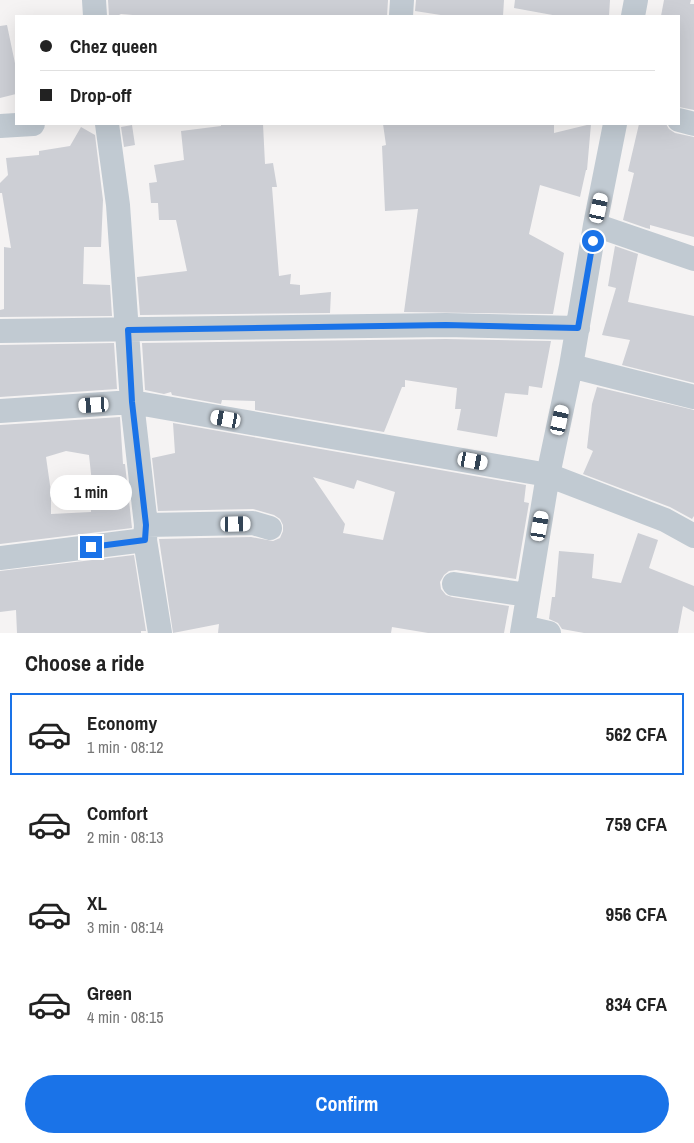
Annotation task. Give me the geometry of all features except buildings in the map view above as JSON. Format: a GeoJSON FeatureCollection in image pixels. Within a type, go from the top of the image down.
{"type":"FeatureCollection","features":[{"type":"Feature","properties":{"kind":"street"},"geometry":{"type":"LineString","coordinates":[[94,0],[96,15]]}},
{"type":"Feature","properties":{"kind":"street"},"geometry":{"type":"LineString","coordinates":[[401,15],[402,0]]}},
{"type":"Feature","properties":{"kind":"street"},"geometry":{"type":"LineString","coordinates":[[634,15],[636,0]]}},
{"type":"Feature","properties":{"kind":"street"},"geometry":{"type":"LineString","coordinates":[[680,120],[694,124]]}},
{"type":"Feature","properties":{"kind":"street"},"geometry":{"type":"LineString","coordinates":[[0,126],[16,125]]}},
{"type":"Feature","properties":{"kind":"street"},"geometry":{"type":"LineString","coordinates":[[107,125],[118,205],[132,402],[146,533],[160,633]]}},
{"type":"Feature","properties":{"kind":"street"},"geometry":{"type":"LineString","coordinates":[[549,633],[523,630],[548,474],[571,366],[595,225],[616,125]]}},
{"type":"Feature","properties":{"kind":"street"},"geometry":{"type":"LineString","coordinates":[[595,225],[694,259]]}},
{"type":"Feature","properties":{"kind":"street"},"geometry":{"type":"LineString","coordinates":[[0,331],[446,325],[578,328]]}},
{"type":"Feature","properties":{"kind":"street"},"geometry":{"type":"LineString","coordinates":[[571,366],[694,397]]}},
{"type":"Feature","properties":{"kind":"street"},"geometry":{"type":"LineString","coordinates":[[0,411],[132,402],[548,474],[665,520],[694,536]]}},
{"type":"Feature","properties":{"kind":"street"},"geometry":{"type":"LineString","coordinates":[[0,558],[146,533],[253,524],[270,528]]}},
{"type":"Feature","properties":{"kind":"street"},"geometry":{"type":"LineString","coordinates":[[454,584],[528,595]]}},
{"type":"Feature","properties":{"kind":"route"},"geometry":{"type":"LineString","coordinates":[[91,547],[145,540],[146,525],[132,402],[128,330],[446,325],[578,328],[593,241]]}}]}
